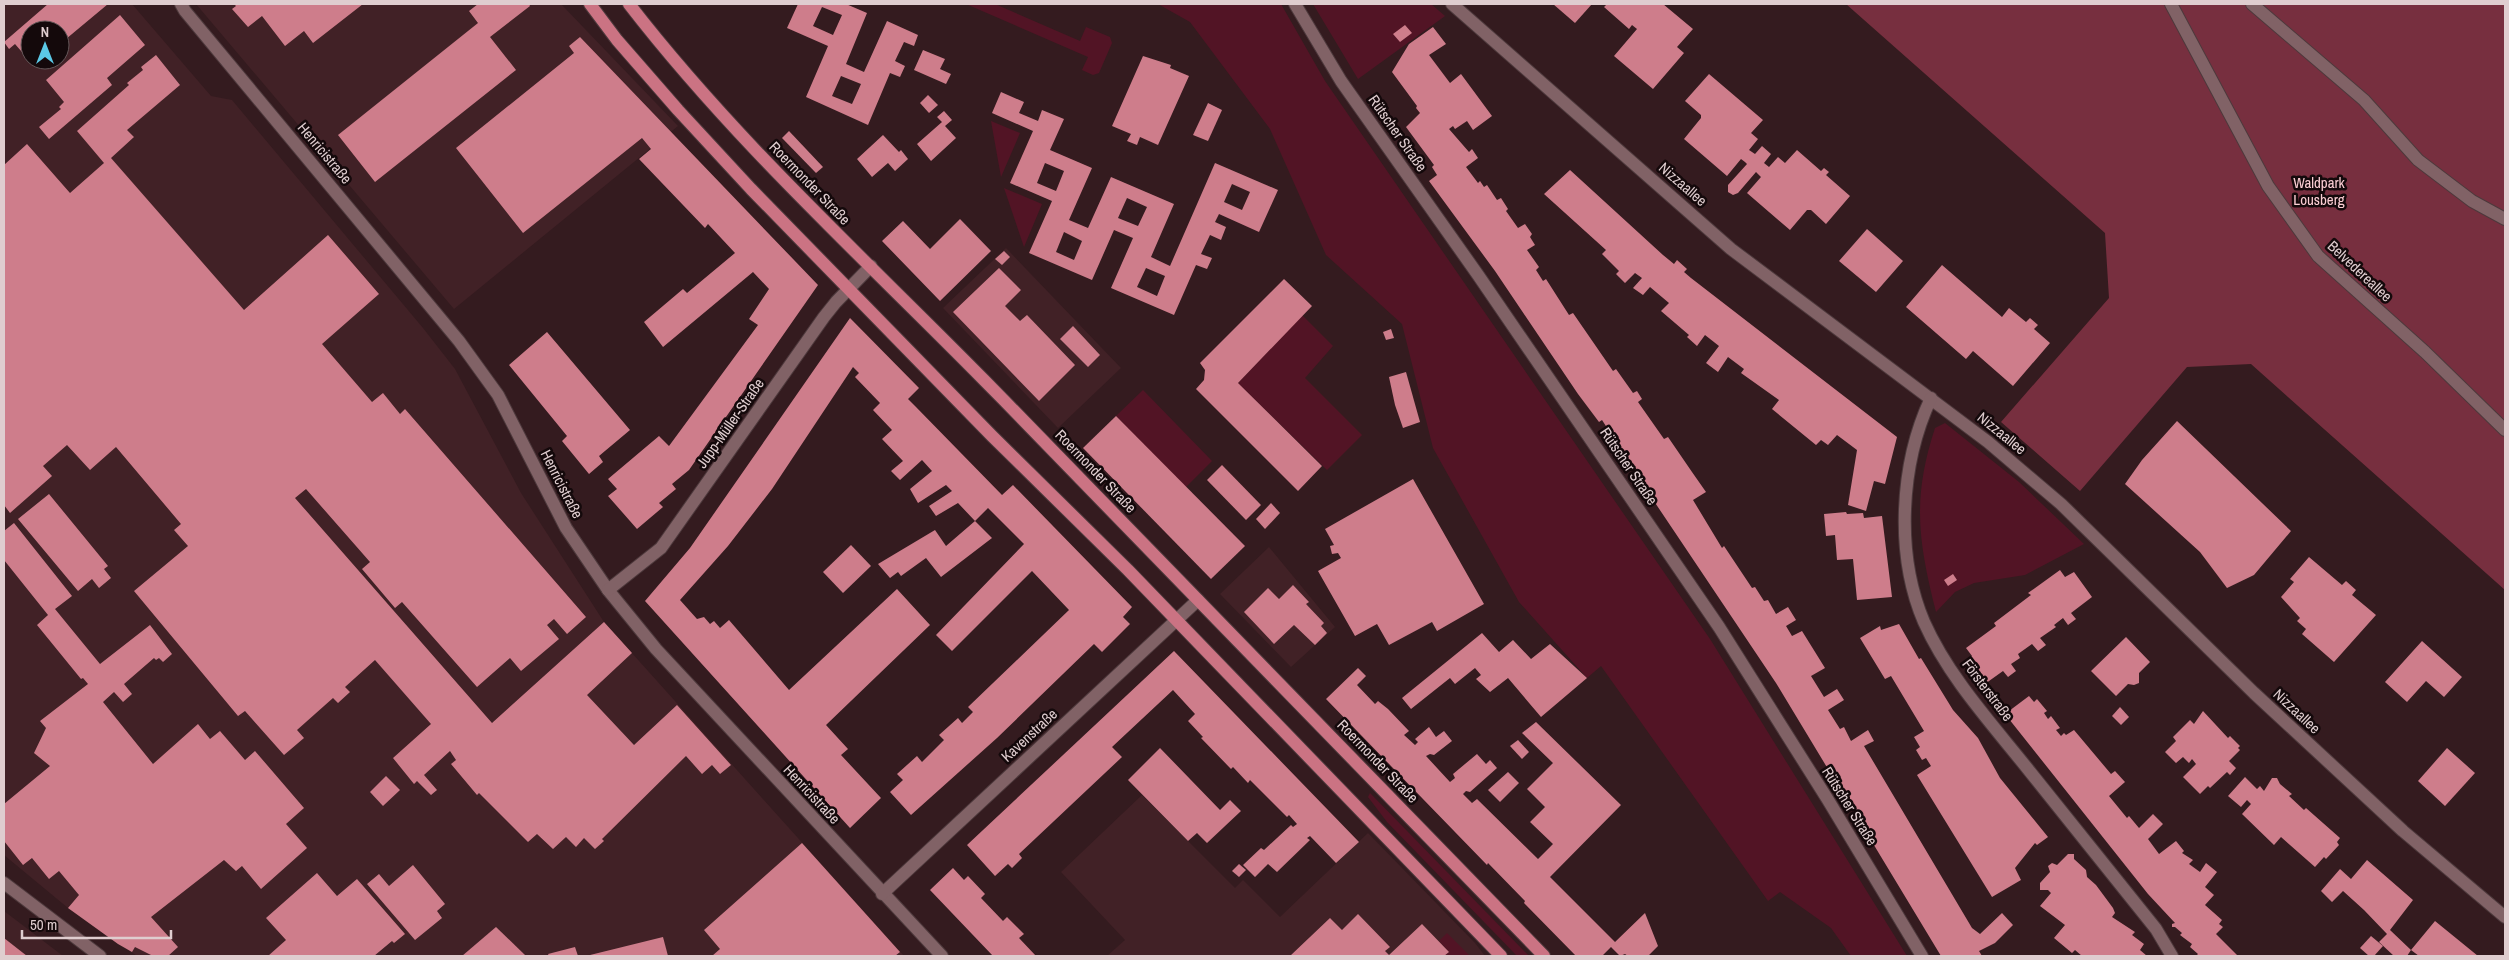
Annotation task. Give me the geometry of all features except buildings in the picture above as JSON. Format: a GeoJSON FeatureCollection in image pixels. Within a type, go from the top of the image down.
{"type":"FeatureCollection","features":[{"type":"Feature","properties":{"kind":"main road"},"geometry":{"type":"LineString","coordinates":[[590,4],[617,40],[678,110],[848,289],[1176,620],[1501,956]]}},
{"type":"Feature","properties":{"kind":"main road","name":"Roermonder Straße"},"geometry":{"type":"LineString","coordinates":[[629,4],[657,40],[744,139],[871,266],[1544,956]]}},
{"type":"Feature","properties":{"kind":"street","name":"Henricistraße"},"geometry":{"type":"LineString","coordinates":[[181,4],[459,341],[498,395],[566,528],[608,590],[656,649],[882,894],[942,956]]}},
{"type":"Feature","properties":{"kind":"street","name":"Rütscher Straße"},"geometry":{"type":"LineString","coordinates":[[1295,4],[1341,81],[1478,275],[1719,627],[1828,800],[1922,956]]}},
{"type":"Feature","properties":{"kind":"street","name":"Nizzaallee"},"geometry":{"type":"LineString","coordinates":[[1452,4],[1731,249],[1988,442],[2061,504],[2261,700],[2403,831],[2505,916]]}},
{"type":"Feature","properties":{"kind":"street","name":"Belvedereallee"},"geometry":{"type":"LineString","coordinates":[[2171,4],[2268,186],[2318,256],[2425,352],[2505,430]]}},
{"type":"Feature","properties":{"kind":"street"},"geometry":{"type":"LineString","coordinates":[[2252,4],[2364,100],[2418,160],[2472,201],[2505,219]]}},
{"type":"Feature","properties":{"kind":"street","name":"Jupp-Müller-Straße"},"geometry":{"type":"LineString","coordinates":[[608,590],[661,548],[824,317],[871,266]]}},
{"type":"Feature","properties":{"kind":"street","name":"Försterstraße"},"geometry":{"type":"LineString","coordinates":[[1931,398],[1914,442],[1906,486],[1904,510],[1910,568],[1924,621],[1959,681],[2156,929],[2172,956]]}},
{"type":"Feature","properties":{"kind":"street","name":"Kavenstraße"},"geometry":{"type":"LineString","coordinates":[[882,894],[1198,600]]}},
{"type":"Feature","properties":{"kind":"street"},"geometry":{"type":"LineString","coordinates":[[4,883],[100,956]]}},
{"type":"Feature","properties":{"kind":"shaded area"},"geometry":{"type":"Polygon","coordinates":[[[4,4],[132,4],[211,96],[232,100],[423,328],[455,369],[521,493],[604,622],[904,956],[137,956],[68,908],[4,855],[4,4]]]}},
{"type":"Feature","properties":{"kind":"shaded area"},"geometry":{"type":"Polygon","coordinates":[[[196,4],[561,4],[678,126],[454,309],[196,4]]]}},
{"type":"Feature","properties":{"kind":"shaded area"},"geometry":{"type":"Polygon","coordinates":[[[966,4],[995,4],[1080,41],[1086,27],[1110,37],[1112,43],[1099,73],[1093,75],[1082,70],[1088,57],[966,4]]]}},
{"type":"Feature","properties":{"kind":"shaded area"},"geometry":{"type":"Polygon","coordinates":[[[1158,4],[1281,4],[1325,81],[1710,639],[1907,956],[1851,956],[1831,928],[1780,892],[1768,901],[1601,666],[1587,678],[1519,602],[1433,448],[1402,324],[1326,255],[1270,129],[1190,22],[1158,4]]]}},
{"type":"Feature","properties":{"kind":"shaded area"},"geometry":{"type":"Polygon","coordinates":[[[1313,4],[1431,4],[1445,16],[1358,79],[1313,4]]]}},
{"type":"Feature","properties":{"kind":"shaded area"},"geometry":{"type":"Polygon","coordinates":[[[991,121],[1020,133],[1001,177],[991,121]]]}},
{"type":"Feature","properties":{"kind":"shaded area"},"geometry":{"type":"Polygon","coordinates":[[[1004,188],[1042,204],[1024,247],[1004,188]]]}},
{"type":"Feature","properties":{"kind":"shaded area"},"geometry":{"type":"Polygon","coordinates":[[[1006,248],[1121,368],[1058,428],[943,308],[1006,248]]]}},
{"type":"Feature","properties":{"kind":"shaded area"},"geometry":{"type":"Polygon","coordinates":[[[1302,315],[1333,346],[1305,378],[1362,435],[1327,470],[1238,383],[1302,315]]]}},
{"type":"Feature","properties":{"kind":"shaded area"},"geometry":{"type":"Polygon","coordinates":[[[1143,390],[1212,461],[1185,488],[1116,416],[1143,390]]]}},
{"type":"Feature","properties":{"kind":"shaded area"},"geometry":{"type":"Polygon","coordinates":[[[1945,423],[2019,482],[2084,544],[2025,575],[1974,583],[1955,592],[1936,612],[1925,563],[1920,520],[1920,498],[1923,476],[1935,428],[1945,423]]]}},
{"type":"Feature","properties":{"kind":"shaded area"},"geometry":{"type":"Polygon","coordinates":[[[1269,547],[1335,627],[1291,667],[1220,594],[1269,547]]]}},
{"type":"Feature","properties":{"kind":"shaded area"},"geometry":{"type":"Polygon","coordinates":[[[1370,793],[1529,956],[1517,956],[1387,822],[1368,797],[1370,793]]]}},
{"type":"Feature","properties":{"kind":"shaded area"},"geometry":{"type":"Polygon","coordinates":[[[1142,795],[1235,888],[1243,880],[1280,917],[1368,833],[1475,943],[1485,956],[1107,956],[1125,940],[1061,872],[1142,795]]]}},
{"type":"Feature","properties":{"kind":"shaded area"},"geometry":{"type":"Polygon","coordinates":[[[4,911],[63,956],[4,956],[4,911]]]}},
{"type":"Feature","properties":{"kind":"shaded area"},"geometry":{"type":"Polygon","coordinates":[[[1447,933],[1470,956],[1444,956],[1449,952],[1439,941],[1447,933]]]}},
{"type":"Feature","properties":{"kind":"green space","name":"Waldpark Lousberg"},"geometry":{"type":"Polygon","coordinates":[[[1846,4],[2505,4],[2505,590],[2251,364],[2187,367],[2080,491],[2001,422],[2109,298],[2105,233],[1846,4]]]}}]}
